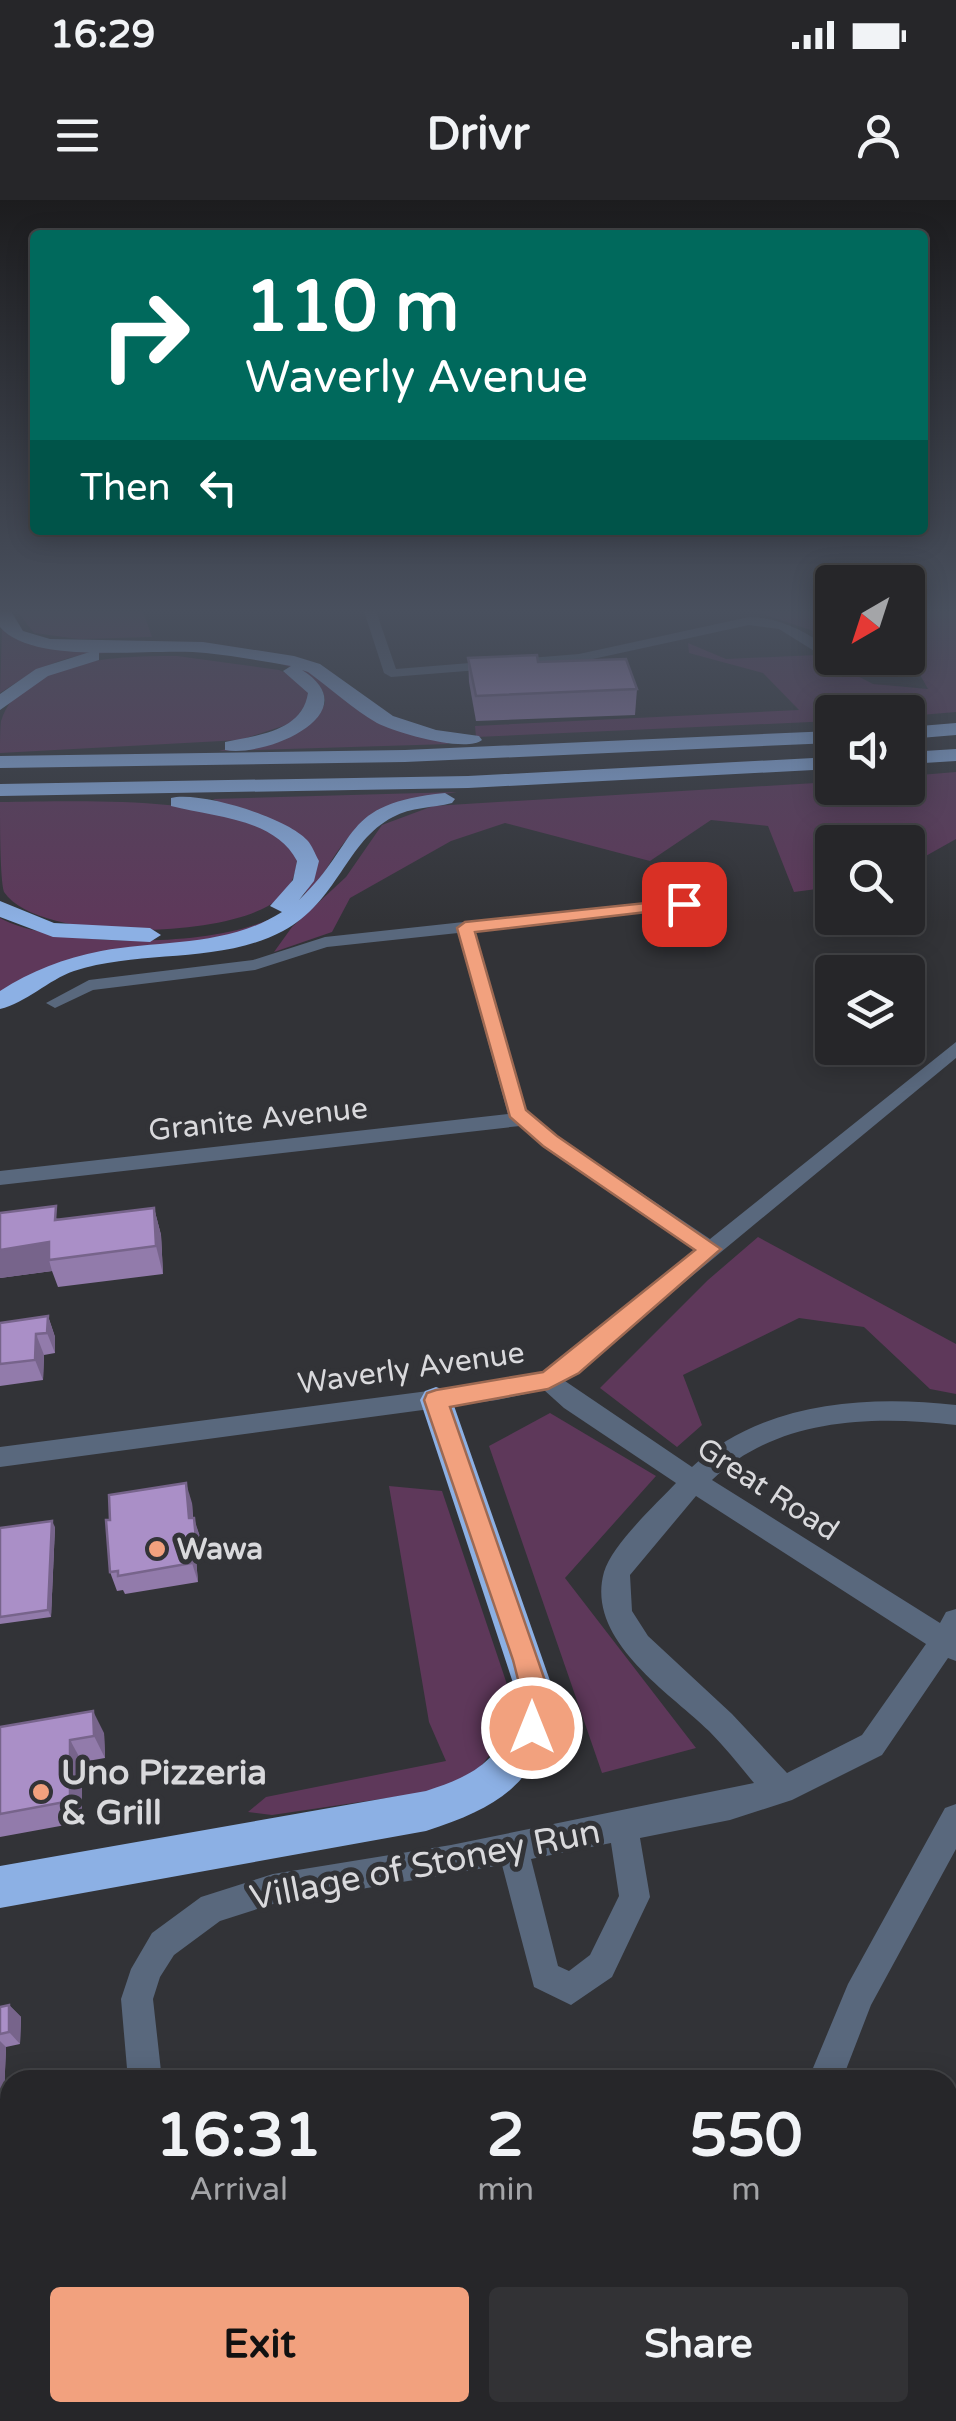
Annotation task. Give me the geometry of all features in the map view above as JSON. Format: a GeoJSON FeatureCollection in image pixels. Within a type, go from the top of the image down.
{"type":"FeatureCollection","features":[{"type":"Feature","properties":{"kind":"highway"},"geometry":{"type":"LineString","coordinates":[[48,762],[266,740],[302,723],[310,715]]}},
{"type":"Feature","properties":{"kind":"highway"},"geometry":{"type":"LineString","coordinates":[[379,715],[434,735],[528,743],[725,744]]}},
{"type":"Feature","properties":{"kind":"highway"},"geometry":{"type":"LineString","coordinates":[[925,732],[956,730]]}},
{"type":"Feature","properties":{"kind":"highway"},"geometry":{"type":"LineString","coordinates":[[0,762],[404,756],[815,739]]}},
{"type":"Feature","properties":{"kind":"highway"},"geometry":{"type":"LineString","coordinates":[[925,757],[956,755]]}},
{"type":"Feature","properties":{"kind":"highway"},"geometry":{"type":"LineString","coordinates":[[0,790],[612,776],[815,764]]}},
{"type":"Feature","properties":{"kind":"highway"},"geometry":{"type":"LineString","coordinates":[[0,1002],[63,966],[234,940],[275,926],[308,904],[370,823],[396,808],[464,796],[587,785],[612,776]]}},
{"type":"Feature","properties":{"kind":"highway"},"geometry":{"type":"LineString","coordinates":[[0,908],[24,922],[62,931],[190,933],[236,926],[273,911],[297,892],[307,871],[304,851],[295,839],[253,818],[179,802],[25,790]]}},
{"type":"Feature","properties":{"kind":"highway"},"geometry":{"type":"LineString","coordinates":[[0,1887],[426,1811],[470,1798],[520,1757],[532,1728],[536,1695],[436,1400]]}},
{"type":"Feature","properties":{"kind":"street"},"geometry":{"type":"LineString","coordinates":[[55,1003],[78,988],[101,982],[255,965],[325,942],[697,902]]}},
{"type":"Feature","properties":{"kind":"street"},"geometry":{"type":"LineString","coordinates":[[465,928],[512,1103],[522,1119],[710,1249]]}},
{"type":"Feature","properties":{"kind":"street","name":"Waverly Avenue"},"geometry":{"type":"LineString","coordinates":[[0,1456],[436,1400],[548,1380],[570,1366],[956,1048]]}},
{"type":"Feature","properties":{"kind":"street","name":"Granite Avenue"},"geometry":{"type":"LineString","coordinates":[[0,1178],[522,1119]]}},
{"type":"Feature","properties":{"kind":"street","name":"Great Road"},"geometry":{"type":"LineString","coordinates":[[548,1380],[696,1483],[951,1636]]}},
{"type":"Feature","properties":{"kind":"street"},"geometry":{"type":"LineString","coordinates":[[778,1790],[722,1724],[642,1649],[620,1616],[615,1583],[618,1570],[726,1452],[776,1428],[879,1412],[956,1415]]}},
{"type":"Feature","properties":{"kind":"street","name":"Village of Stoney Run"},"geometry":{"type":"LineString","coordinates":[[144,2070],[137,1999],[148,1969],[163,1944],[212,1908],[258,1893],[730,1805],[778,1790],[872,1745],[951,1636]]}},
{"type":"Feature","properties":{"kind":"street"},"geometry":{"type":"LineString","coordinates":[[829,2070],[860,1995],[956,1819]]}},
{"type":"Feature","properties":{"kind":"street"},"geometry":{"type":"LineString","coordinates":[[512,1846],[545,1976],[570,1989],[601,1966],[635,1897],[623,1826]]}},
{"type":"Feature","properties":{"kind":"shaded area"},"geometry":{"type":"Polygon","coordinates":[[[4,715],[298,715],[292,723],[240,740],[0,753],[4,715]]]}},
{"type":"Feature","properties":{"kind":"shaded area"},"geometry":{"type":"Polygon","coordinates":[[[316,715],[376,715],[449,744],[219,751],[308,721],[316,715]]]}},
{"type":"Feature","properties":{"kind":"shaded area"},"geometry":{"type":"Polygon","coordinates":[[[705,715],[815,715],[815,722],[476,737],[475,726],[705,715]]]}},
{"type":"Feature","properties":{"kind":"shaded area"},"geometry":{"type":"Polygon","coordinates":[[[956,772],[956,839],[925,856],[925,825],[815,825],[815,889],[794,892],[768,826],[711,820],[650,861],[505,823],[451,841],[350,898],[332,932],[274,952],[292,927],[346,877],[382,825],[433,806],[815,783],[815,805],[925,805],[925,775],[956,772]]]}},
{"type":"Feature","properties":{"kind":"shaded area"},"geometry":{"type":"Polygon","coordinates":[[[457,792],[398,803],[369,817],[344,843],[299,904],[252,930],[70,961],[35,973],[0,993],[0,918],[28,929],[67,936],[161,940],[252,926],[286,911],[307,890],[313,852],[213,799],[457,792]]]}},
{"type":"Feature","properties":{"kind":"shaded area"},"geometry":{"type":"Polygon","coordinates":[[[0,802],[148,803],[226,814],[258,825],[284,840],[297,860],[295,872],[278,899],[255,912],[221,922],[137,930],[55,921],[24,909],[4,892],[0,802]]]}},
{"type":"Feature","properties":{"kind":"shaded area"},"geometry":{"type":"Polygon","coordinates":[[[758,1237],[956,1344],[956,1394],[930,1389],[864,1327],[799,1318],[683,1375],[702,1425],[677,1447],[600,1388],[708,1280],[758,1237]]]}},
{"type":"Feature","properties":{"kind":"shaded area"},"geometry":{"type":"Polygon","coordinates":[[[550,1413],[656,1476],[565,1578],[696,1748],[602,1773],[489,1446],[550,1413]]]}},
{"type":"Feature","properties":{"kind":"shaded area"},"geometry":{"type":"Polygon","coordinates":[[[389,1486],[442,1491],[518,1717],[476,1773],[435,1791],[272,1815],[248,1812],[266,1797],[446,1761],[429,1722],[389,1486]]]}},
{"type":"Feature","properties":{"kind":"building"},"geometry":{"type":"Polygon","coordinates":[[[56,1206],[55,1220],[154,1208],[156,1246],[49,1260],[49,1242],[0,1250],[0,1213],[56,1206]]]}},
{"type":"Feature","properties":{"kind":"building"},"geometry":{"type":"Polygon","coordinates":[[[48,1316],[47,1333],[36,1334],[35,1360],[0,1364],[0,1323],[48,1316]]]}},
{"type":"Feature","properties":{"kind":"building","name":"Wawa"},"geometry":{"type":"Polygon","coordinates":[[[186,1483],[189,1518],[194,1518],[196,1539],[190,1540],[192,1563],[118,1576],[118,1571],[110,1572],[106,1520],[110,1520],[109,1495],[186,1483]]]}},
{"type":"Feature","properties":{"kind":"building"},"geometry":{"type":"Polygon","coordinates":[[[52,1521],[48,1610],[0,1617],[0,1528],[52,1521]]]}},
{"type":"Feature","properties":{"kind":"building"},"geometry":{"type":"Polygon","coordinates":[[[93,1711],[94,1736],[70,1740],[70,1801],[0,1814],[0,1727],[93,1711]]]}},
{"type":"Feature","properties":{"kind":"building"},"geometry":{"type":"Polygon","coordinates":[[[9,2005],[9,2032],[0,2034],[0,2007],[9,2005]]]}},
{"type":"Feature","properties":{"kind":"place","name":"Wawa"},"geometry":{"type":"Point","coordinates":[157,1549]}},
{"type":"Feature","properties":{"kind":"place","name":"Uno Pizzeria & Grill"},"geometry":{"type":"Point","coordinates":[41,1792]}},
{"type":"Feature","properties":{"kind":"route"},"geometry":{"type":"LineString","coordinates":[[532,1728],[536,1695],[527,1660],[436,1400],[548,1380],[710,1249],[522,1119],[512,1103],[465,928],[684,904]]}}]}
